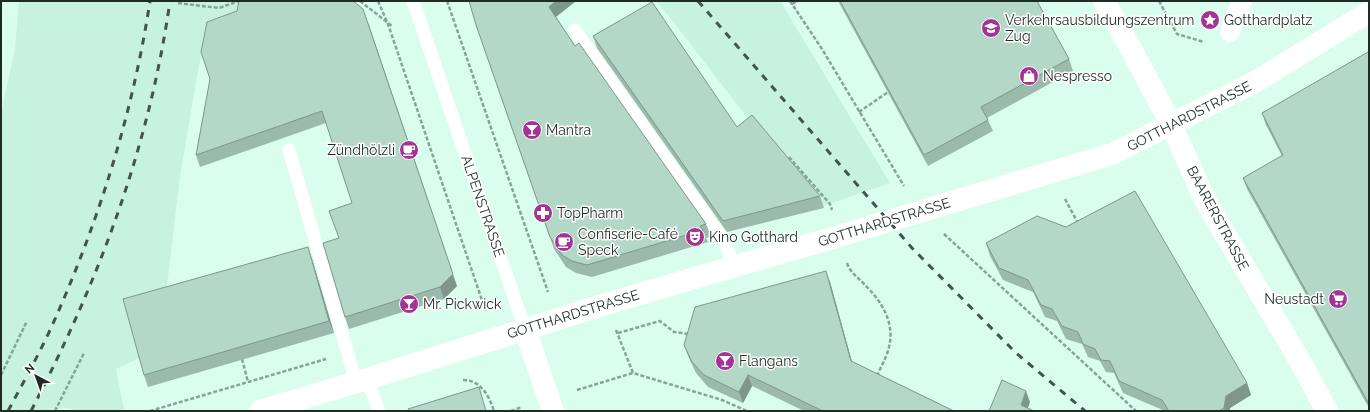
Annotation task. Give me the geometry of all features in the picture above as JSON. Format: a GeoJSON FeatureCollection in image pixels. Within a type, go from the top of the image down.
{"type":"FeatureCollection","features":[{"type":"Feature","properties":{"kind":"street","name":"BAARERSTRASSE"},"geometry":{"type":"LineString","coordinates":[[1104,1],[1171,124],[1205,200],[1300,361],[1327,411]]}},
{"type":"Feature","properties":{"kind":"street"},"geometry":{"type":"LineString","coordinates":[[1230,32],[1242,1]]}},
{"type":"Feature","properties":{"kind":"street","name":"GOTTHARDSTRASSE"},"geometry":{"type":"LineString","coordinates":[[260,411],[362,381],[606,304],[1112,154],[1255,82],[1369,12]]}},
{"type":"Feature","properties":{"kind":"street","name":"ALPENSTRASSE"},"geometry":{"type":"LineString","coordinates":[[526,329],[552,411]]}},
{"type":"Feature","properties":{"kind":"lane","name":"ALPENSTRASSE"},"geometry":{"type":"LineString","coordinates":[[413,1],[526,329]]}},
{"type":"Feature","properties":{"kind":"lane"},"geometry":{"type":"LineString","coordinates":[[575,30],[726,244],[733,266]]}},
{"type":"Feature","properties":{"kind":"lane"},"geometry":{"type":"LineString","coordinates":[[289,150],[362,381],[379,411]]}},
{"type":"Feature","properties":{"kind":"path"},"geometry":{"type":"LineString","coordinates":[[178,3],[219,8],[239,1]]}},
{"type":"Feature","properties":{"kind":"path"},"geometry":{"type":"LineString","coordinates":[[360,1],[392,26]]}},
{"type":"Feature","properties":{"kind":"path"},"geometry":{"type":"LineString","coordinates":[[378,1],[388,24],[486,312]]}},
{"type":"Feature","properties":{"kind":"path"},"geometry":{"type":"LineString","coordinates":[[447,1],[549,295]]}},
{"type":"Feature","properties":{"kind":"path"},"geometry":{"type":"LineString","coordinates":[[790,1],[822,49],[904,186]]}},
{"type":"Feature","properties":{"kind":"path"},"geometry":{"type":"LineString","coordinates":[[792,4],[798,1]]}},
{"type":"Feature","properties":{"kind":"path"},"geometry":{"type":"LineString","coordinates":[[1159,1],[1177,34],[1208,42],[1230,32]]}},
{"type":"Feature","properties":{"kind":"path"},"geometry":{"type":"LineString","coordinates":[[859,112],[888,92]]}},
{"type":"Feature","properties":{"kind":"path"},"geometry":{"type":"LineString","coordinates":[[789,156],[830,204],[848,269],[884,306],[890,328],[889,347],[874,382]]}},
{"type":"Feature","properties":{"kind":"path"},"geometry":{"type":"LineString","coordinates":[[1065,199],[1079,226]]}},
{"type":"Feature","properties":{"kind":"path"},"geometry":{"type":"LineString","coordinates":[[943,234],[1136,411]]}},
{"type":"Feature","properties":{"kind":"path"},"geometry":{"type":"LineString","coordinates":[[529,247],[533,250]]}},
{"type":"Feature","properties":{"kind":"path"},"geometry":{"type":"LineString","coordinates":[[472,272],[475,266]]}},
{"type":"Feature","properties":{"kind":"path"},"geometry":{"type":"LineString","coordinates":[[606,304],[633,373],[722,400],[747,411]]}},
{"type":"Feature","properties":{"kind":"path"},"geometry":{"type":"LineString","coordinates":[[1,375],[27,321]]}},
{"type":"Feature","properties":{"kind":"path"},"geometry":{"type":"LineString","coordinates":[[618,333],[660,321],[674,332],[694,335]]}},
{"type":"Feature","properties":{"kind":"path"},"geometry":{"type":"LineString","coordinates":[[55,411],[84,353]]}},
{"type":"Feature","properties":{"kind":"path"},"geometry":{"type":"LineString","coordinates":[[242,360],[248,382]]}},
{"type":"Feature","properties":{"kind":"path"},"geometry":{"type":"LineString","coordinates":[[462,380],[474,382],[485,390],[490,398],[494,411]]}},
{"type":"Feature","properties":{"kind":"shaded area"},"geometry":{"type":"Polygon","coordinates":[[[19,1],[245,1],[241,23],[210,30],[199,65],[180,176],[165,302],[140,358],[116,369],[124,411],[80,411],[66,408],[50,409],[49,411],[1,411],[1,114],[15,48],[19,1]]]}},
{"type":"Feature","properties":{"kind":"shaded area"},"geometry":{"type":"Polygon","coordinates":[[[656,1],[780,1],[890,183],[823,206],[760,134],[656,1]]]}},
{"type":"Feature","properties":{"kind":"building"},"geometry":{"type":"Polygon","coordinates":[[[239,1],[353,1],[363,9],[453,274],[440,287],[345,317],[323,243],[339,238],[329,211],[352,203],[322,111],[196,155],[210,79],[201,52],[207,22],[237,11],[239,1]]]}},
{"type":"Feature","properties":{"kind":"building"},"geometry":{"type":"Polygon","coordinates":[[[469,1],[556,1],[549,7],[575,46],[579,43],[706,224],[700,226],[703,230],[587,265],[572,261],[562,255],[550,237],[469,1]]]}},
{"type":"Feature","properties":{"kind":"building"},"geometry":{"type":"Polygon","coordinates":[[[840,1],[1037,1],[1069,59],[981,107],[988,120],[924,155],[840,1]]]}},
{"type":"Feature","properties":{"kind":"building"},"geometry":{"type":"Polygon","coordinates":[[[652,2],[737,127],[752,115],[820,196],[723,221],[593,36],[652,2]]]}},
{"type":"Feature","properties":{"kind":"building","name":"Neustadt"},"geometry":{"type":"Polygon","coordinates":[[[1368,52],[1369,404],[1243,178],[1283,155],[1262,113],[1368,52]]]}},
{"type":"Feature","properties":{"kind":"building"},"geometry":{"type":"Polygon","coordinates":[[[1135,191],[1247,383],[1226,396],[1224,408],[1219,411],[1169,411],[1162,400],[1119,381],[1110,361],[1101,360],[1095,349],[1083,344],[1078,332],[1062,326],[1052,309],[1041,305],[1028,280],[999,268],[986,243],[1037,216],[1066,227],[1135,191]]]}},
{"type":"Feature","properties":{"kind":"building"},"geometry":{"type":"Polygon","coordinates":[[[308,247],[329,321],[144,375],[123,299],[308,247]]]}},
{"type":"Feature","properties":{"kind":"building"},"geometry":{"type":"Polygon","coordinates":[[[826,271],[851,361],[954,411],[823,411],[748,375],[739,392],[704,375],[692,362],[684,345],[695,307],[826,271]]]}},
{"type":"Feature","properties":{"kind":"building"},"geometry":{"type":"Polygon","coordinates":[[[1002,380],[1026,391],[1021,405],[1034,411],[989,411],[1002,380]]]}},
{"type":"Feature","properties":{"kind":"building"},"geometry":{"type":"Polygon","coordinates":[[[479,387],[486,411],[409,411],[408,409],[479,387]]]}},
{"type":"Feature","properties":{"kind":"railway"},"geometry":{"type":"LineString","coordinates":[[8,411],[51,328],[84,249],[112,168],[124,126],[143,43],[150,1]]}},
{"type":"Feature","properties":{"kind":"railway"},"geometry":{"type":"LineString","coordinates":[[31,411],[56,362],[78,312],[118,212],[135,161],[149,109],[161,55],[170,1]]}},
{"type":"Feature","properties":{"kind":"railway"},"geometry":{"type":"LineString","coordinates":[[698,1],[912,248],[1015,352],[1085,411]]}},
{"type":"Feature","properties":{"kind":"place","name":"Gotthardplatz"},"geometry":{"type":"Point","coordinates":[1210,20]}},
{"type":"Feature","properties":{"kind":"place","name":"Verkehrsausbildungszentrum Zug"},"geometry":{"type":"Point","coordinates":[991,28]}},
{"type":"Feature","properties":{"kind":"place","name":"Nespresso"},"geometry":{"type":"Point","coordinates":[1029,76]}},
{"type":"Feature","properties":{"kind":"place","name":"Mantra"},"geometry":{"type":"Point","coordinates":[532,130]}},
{"type":"Feature","properties":{"kind":"place","name":"Zündhölzli"},"geometry":{"type":"Point","coordinates":[409,150]}},
{"type":"Feature","properties":{"kind":"place","name":"TopPharm"},"geometry":{"type":"Point","coordinates":[543,213]}},
{"type":"Feature","properties":{"kind":"place","name":"Kino Gotthard"},"geometry":{"type":"Point","coordinates":[695,237]}},
{"type":"Feature","properties":{"kind":"place","name":"Confiserie-Café Speck"},"geometry":{"type":"Point","coordinates":[564,242]}},
{"type":"Feature","properties":{"kind":"place","name":"Neustadt"},"geometry":{"type":"Point","coordinates":[1338,299]}},
{"type":"Feature","properties":{"kind":"place","name":"Mr. Pickwick"},"geometry":{"type":"Point","coordinates":[409,304]}},
{"type":"Feature","properties":{"kind":"place","name":"Flangans"},"geometry":{"type":"Point","coordinates":[725,361]}}]}
